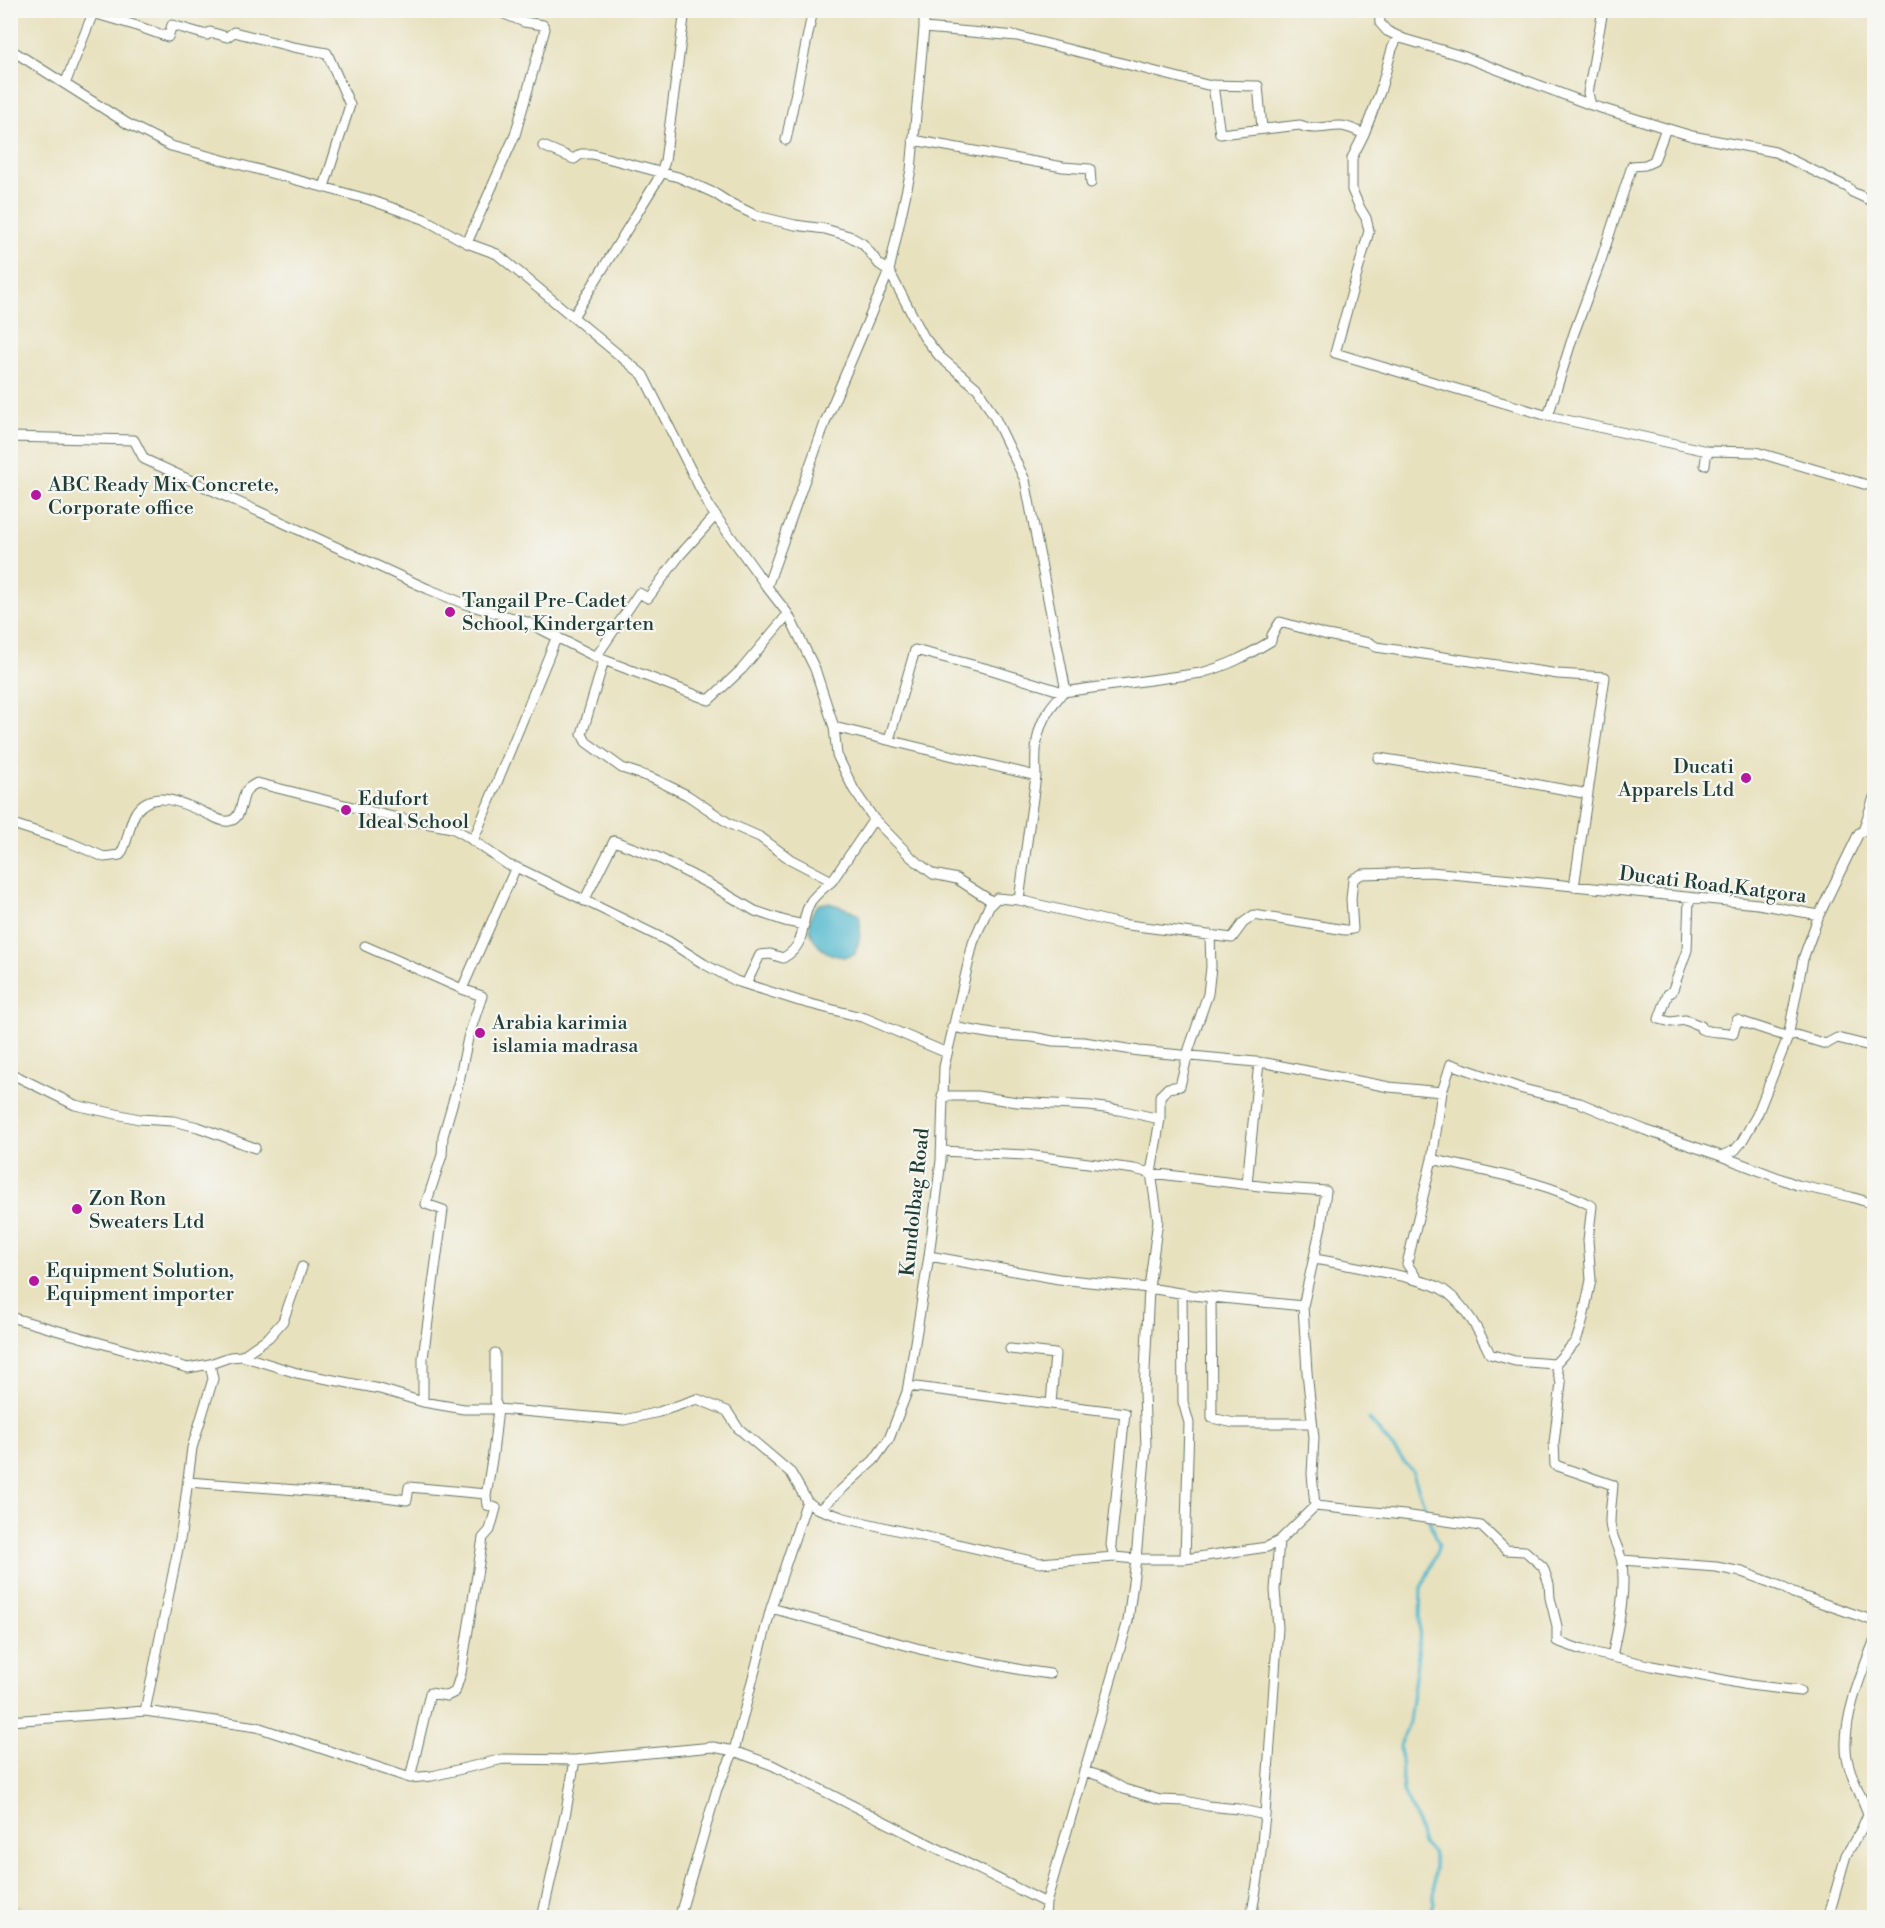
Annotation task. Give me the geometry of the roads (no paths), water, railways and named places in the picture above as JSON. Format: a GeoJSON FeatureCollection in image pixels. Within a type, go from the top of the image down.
{"type":"FeatureCollection","features":[{"type":"Feature","properties":{"kind":"street"},"geometry":{"type":"LineString","coordinates":[[467,243],[514,135],[545,29],[543,26],[524,22],[502,13],[502,10]]}},
{"type":"Feature","properties":{"kind":"street"},"geometry":{"type":"LineString","coordinates":[[573,317],[661,173],[665,162],[685,10]]}},
{"type":"Feature","properties":{"kind":"street"},"geometry":{"type":"LineString","coordinates":[[786,140],[813,10]]}},
{"type":"Feature","properties":{"kind":"street"},"geometry":{"type":"LineString","coordinates":[[767,587],[826,420],[889,271],[911,170],[924,10]]}},
{"type":"Feature","properties":{"kind":"street"},"geometry":{"type":"LineString","coordinates":[[1378,10],[1380,23],[1387,31],[1398,36],[1462,56],[1592,105],[1666,128],[1692,136],[1775,152],[1875,202]]}},
{"type":"Feature","properties":{"kind":"street"},"geometry":{"type":"LineString","coordinates":[[1592,105],[1588,93],[1603,10]]}},
{"type":"Feature","properties":{"kind":"street"},"geometry":{"type":"LineString","coordinates":[[65,84],[93,14],[168,37],[172,25],[227,37],[234,32],[327,53],[350,105],[324,188]]}},
{"type":"Feature","properties":{"kind":"street"},"geometry":{"type":"LineString","coordinates":[[924,28],[1017,36],[1207,85],[1258,86],[1262,128]]}},
{"type":"Feature","properties":{"kind":"street"},"geometry":{"type":"LineString","coordinates":[[1398,36],[1380,92],[1352,158],[1352,190],[1366,218],[1369,231],[1335,353],[1548,416],[1707,451],[1756,452],[1875,488]]}},
{"type":"Feature","properties":{"kind":"street"},"geometry":{"type":"LineString","coordinates":[[10,51],[128,124],[171,146],[367,199],[424,219],[467,243],[497,254],[642,375],[716,515],[788,614],[815,669],[834,727],[837,755],[854,790],[874,819],[912,858],[933,874],[957,879],[993,902],[997,898],[1019,900],[1120,924],[1210,935],[1211,967],[1208,994],[1180,1086],[1168,1088],[1160,1096],[1160,1119],[1151,1173],[1158,1220],[1149,1288],[1144,1391],[1146,1447],[1128,1621],[1046,1903],[1045,1917]]}},
{"type":"Feature","properties":{"kind":"street"},"geometry":{"type":"LineString","coordinates":[[1213,85],[1220,134],[1300,125],[1321,128],[1340,126],[1364,134]]}},
{"type":"Feature","properties":{"kind":"street"},"geometry":{"type":"LineString","coordinates":[[1548,416],[1632,166],[1645,165],[1654,161],[1666,128]]}},
{"type":"Feature","properties":{"kind":"street"},"geometry":{"type":"LineString","coordinates":[[913,140],[1063,167],[1090,169],[1091,183]]}},
{"type":"Feature","properties":{"kind":"street"},"geometry":{"type":"LineString","coordinates":[[543,146],[574,159],[580,154],[592,154],[678,177],[757,216],[849,236],[863,244],[879,264],[889,271],[924,337],[940,357],[978,389],[1025,480],[1065,686],[1063,692],[1047,711],[1035,747],[1036,776],[1019,900]]}},
{"type":"Feature","properties":{"kind":"street"},"geometry":{"type":"LineString","coordinates":[[10,437],[134,440],[144,459],[428,589],[465,604],[527,622],[600,658],[709,700],[742,669],[788,614]]}},
{"type":"Feature","properties":{"kind":"street"},"geometry":{"type":"LineString","coordinates":[[1705,465],[1707,451]]}},
{"type":"Feature","properties":{"kind":"street"},"geometry":{"type":"LineString","coordinates":[[716,515],[680,555],[648,598],[639,593],[600,658],[582,734],[586,742],[622,768],[658,781],[687,795],[730,824],[760,837],[790,859],[832,881]]}},
{"type":"Feature","properties":{"kind":"street"},"geometry":{"type":"LineString","coordinates":[[889,740],[915,650],[1063,692],[1201,673],[1222,667],[1241,660],[1271,640],[1280,622],[1327,635],[1370,643],[1376,647],[1558,674],[1605,677],[1574,887]]}},
{"type":"Feature","properties":{"kind":"street"},"geometry":{"type":"LineString","coordinates":[[473,841],[558,636]]}},
{"type":"Feature","properties":{"kind":"street"},"geometry":{"type":"LineString","coordinates":[[834,727],[1036,776]]}},
{"type":"Feature","properties":{"kind":"street"},"geometry":{"type":"LineString","coordinates":[[1379,758],[1588,794]]}},
{"type":"Feature","properties":{"kind":"street"},"geometry":{"type":"LineString","coordinates":[[10,823],[71,843],[104,857],[120,855],[125,847],[136,812],[145,802],[156,798],[170,800],[230,822],[236,819],[245,792],[257,783],[393,817],[442,825],[452,828],[508,865],[653,934],[704,964],[746,984],[865,1018],[947,1053]]}},
{"type":"Feature","properties":{"kind":"street","name":"Ducati Road,Katgora"},"geometry":{"type":"LineString","coordinates":[[1210,935],[1232,938],[1244,922],[1254,915],[1323,927],[1353,929],[1353,879],[1362,874],[1431,872],[1758,904],[1819,915],[1859,833],[1863,831],[1875,797]]}},
{"type":"Feature","properties":{"kind":"street"},"geometry":{"type":"LineString","coordinates":[[746,984],[760,955],[770,954],[783,958],[792,954],[800,943],[810,902],[832,881],[874,819]]}},
{"type":"Feature","properties":{"kind":"street"},"geometry":{"type":"LineString","coordinates":[[1863,831],[1875,833]]}},
{"type":"Feature","properties":{"kind":"street"},"geometry":{"type":"LineString","coordinates":[[584,901],[614,841],[657,857],[711,885],[754,911],[785,921],[804,924]]}},
{"type":"Feature","properties":{"kind":"street"},"geometry":{"type":"LineString","coordinates":[[462,989],[516,867]]}},
{"type":"Feature","properties":{"kind":"street"},"geometry":{"type":"LineString","coordinates":[[1689,899],[1687,950],[1659,1019],[1671,1022],[1685,1020],[1701,1026],[1701,1029],[1708,1032],[1723,1031],[1732,1034],[1737,1020],[1788,1037],[1796,1035],[1826,1044],[1838,1038],[1875,1047]]}},
{"type":"Feature","properties":{"kind":"street","name":"Kundolbag Road"},"geometry":{"type":"LineString","coordinates":[[820,1509],[874,1460],[889,1439],[908,1386],[929,1256],[941,1151],[944,1067],[974,943],[981,922],[993,902]]}},
{"type":"Feature","properties":{"kind":"street"},"geometry":{"type":"LineString","coordinates":[[1721,1156],[1735,1150],[1751,1127],[1788,1037],[1803,959],[1819,915]]}},
{"type":"Feature","properties":{"kind":"street"},"geometry":{"type":"LineString","coordinates":[[365,946],[482,996],[468,1038],[459,1081],[443,1136],[442,1155],[426,1204],[443,1210],[423,1358],[423,1402]]}},
{"type":"Feature","properties":{"kind":"street"},"geometry":{"type":"LineString","coordinates":[[952,1027],[1053,1041],[1084,1042],[1139,1051],[1258,1062],[1389,1087],[1442,1092]]}},
{"type":"Feature","properties":{"kind":"street"},"geometry":{"type":"LineString","coordinates":[[1247,1184],[1258,1062]]}},
{"type":"Feature","properties":{"kind":"street"},"geometry":{"type":"LineString","coordinates":[[1418,1280],[1407,1264],[1432,1159],[1442,1092],[1451,1064],[1523,1089],[1580,1103],[1645,1130],[1797,1185],[1875,1204]]}},
{"type":"Feature","properties":{"kind":"street"},"geometry":{"type":"LineString","coordinates":[[10,1073],[75,1105],[139,1119],[173,1120],[255,1148]]}},
{"type":"Feature","properties":{"kind":"street"},"geometry":{"type":"LineString","coordinates":[[942,1096],[977,1096],[1000,1100],[1097,1107],[1160,1119]]}},
{"type":"Feature","properties":{"kind":"street"},"geometry":{"type":"LineString","coordinates":[[941,1151],[1027,1155],[1151,1173],[1326,1191],[1315,1259],[1303,1306],[1314,1438],[1312,1474],[1315,1506]]}},
{"type":"Feature","properties":{"kind":"street"},"geometry":{"type":"LineString","coordinates":[[1432,1159],[1538,1184],[1571,1195],[1592,1206],[1588,1240],[1591,1280],[1582,1323],[1576,1341],[1555,1364]]}},
{"type":"Feature","properties":{"kind":"street"},"geometry":{"type":"LineString","coordinates":[[929,1256],[1059,1279],[1303,1306]]}},
{"type":"Feature","properties":{"kind":"street"},"geometry":{"type":"LineString","coordinates":[[1315,1259],[1418,1280],[1444,1290],[1478,1328],[1490,1354],[1515,1361],[1555,1364]]}},
{"type":"Feature","properties":{"kind":"street"},"geometry":{"type":"LineString","coordinates":[[242,1356],[268,1337],[283,1321],[302,1267]]}},
{"type":"Feature","properties":{"kind":"street"},"geometry":{"type":"LineString","coordinates":[[1182,1293],[1183,1402],[1189,1423],[1185,1559]]}},
{"type":"Feature","properties":{"kind":"street"},"geometry":{"type":"LineString","coordinates":[[1211,1297],[1212,1418],[1234,1423],[1312,1423]]}},
{"type":"Feature","properties":{"kind":"street"},"geometry":{"type":"LineString","coordinates":[[10,1317],[188,1368],[242,1356],[297,1373],[380,1389],[423,1402],[464,1409],[498,1409],[624,1420],[659,1412],[697,1399],[727,1411],[738,1428],[791,1473],[807,1501],[820,1509],[844,1518],[1040,1563],[1114,1557],[1185,1559],[1267,1547],[1279,1541],[1315,1506],[1481,1526],[1506,1550],[1525,1551],[1543,1567],[1549,1584],[1557,1626],[1557,1641],[1612,1657],[1749,1685],[1800,1691]]}},
{"type":"Feature","properties":{"kind":"street"},"geometry":{"type":"LineString","coordinates":[[1010,1349],[1055,1354],[1051,1404]]}},
{"type":"Feature","properties":{"kind":"street"},"geometry":{"type":"LineString","coordinates":[[410,1778],[430,1693],[447,1696],[455,1692],[461,1673],[483,1538],[490,1530],[496,1508],[487,1505],[486,1494],[494,1453],[498,1409],[495,1401],[495,1353]]}},
{"type":"Feature","properties":{"kind":"street"},"geometry":{"type":"LineString","coordinates":[[145,1711],[181,1534],[192,1448],[213,1379],[210,1364]]}},
{"type":"Feature","properties":{"kind":"street"},"geometry":{"type":"LineString","coordinates":[[1555,1364],[1561,1383],[1554,1443],[1555,1465],[1613,1485],[1610,1524],[1615,1546],[1622,1560],[1623,1603],[1612,1657]]}},
{"type":"Feature","properties":{"kind":"street"},"geometry":{"type":"LineString","coordinates":[[908,1386],[1125,1413],[1111,1545],[1114,1557]]}},
{"type":"Feature","properties":{"kind":"street"},"geometry":{"type":"LineString","coordinates":[[188,1482],[407,1500],[409,1487],[486,1494]]}},
{"type":"Feature","properties":{"kind":"street"},"geometry":{"type":"LineString","coordinates":[[679,1917],[717,1789],[734,1751],[771,1608],[807,1501]]}},
{"type":"Feature","properties":{"kind":"street"},"geometry":{"type":"LineString","coordinates":[[1251,1917],[1265,1815],[1278,1628],[1275,1590],[1279,1541]]}},
{"type":"Feature","properties":{"kind":"street"},"geometry":{"type":"LineString","coordinates":[[1622,1560],[1716,1567],[1742,1572],[1793,1593],[1875,1621]]}},
{"type":"Feature","properties":{"kind":"street"},"geometry":{"type":"LineString","coordinates":[[771,1608],[920,1649],[1050,1674]]}},
{"type":"Feature","properties":{"kind":"street"},"geometry":{"type":"LineString","coordinates":[[1828,1917],[1846,1855],[1868,1814],[1847,1757],[1848,1725],[1860,1677],[1875,1642]]}},
{"type":"Feature","properties":{"kind":"street"},"geometry":{"type":"LineString","coordinates":[[10,1721],[145,1711],[257,1727],[410,1778],[432,1776],[503,1759],[575,1760],[713,1747],[734,1751],[772,1765],[1046,1903]]}},
{"type":"Feature","properties":{"kind":"street"},"geometry":{"type":"LineString","coordinates":[[542,1917],[575,1760]]}},
{"type":"Feature","properties":{"kind":"street"},"geometry":{"type":"LineString","coordinates":[[1084,1771],[1103,1777],[1124,1789],[1160,1800],[1185,1801],[1265,1815]]}},
{"type":"Feature","properties":{"kind":"water"},"geometry":{"type":"Polygon","coordinates":[[[828,903],[859,915],[860,935],[854,955],[843,957],[832,955],[823,950],[811,933],[812,913],[819,904],[828,903]]]}},
{"type":"Feature","properties":{"kind":"waterway"},"geometry":{"type":"LineString","coordinates":[[1369,1419],[1412,1471],[1439,1545],[1421,1588],[1419,1646],[1409,1722],[1400,1746],[1403,1792],[1415,1815],[1423,1845],[1432,1852],[1434,1859],[1434,1904],[1428,1918]]}},
{"type":"Feature","properties":{"kind":"place","name":"ABC Ready Mix Concrete, Corporate office"},"geometry":{"type":"Point","coordinates":[36,495]}},
{"type":"Feature","properties":{"kind":"place","name":"Tangail Pre-Cadet School, Kindergarten"},"geometry":{"type":"Point","coordinates":[450,612]}},
{"type":"Feature","properties":{"kind":"place","name":"Ducati Apparels Ltd"},"geometry":{"type":"Point","coordinates":[1746,778]}},
{"type":"Feature","properties":{"kind":"place","name":"Edufort Ideal School"},"geometry":{"type":"Point","coordinates":[346,810]}},
{"type":"Feature","properties":{"kind":"place","name":"Arabia karimia islamia madrasa"},"geometry":{"type":"Point","coordinates":[480,1033]}},
{"type":"Feature","properties":{"kind":"place","name":"Zon Ron Sweaters Ltd"},"geometry":{"type":"Point","coordinates":[77,1209]}},
{"type":"Feature","properties":{"kind":"place","name":"Equipment Solution, Equipment importer"},"geometry":{"type":"Point","coordinates":[34,1281]}}]}
